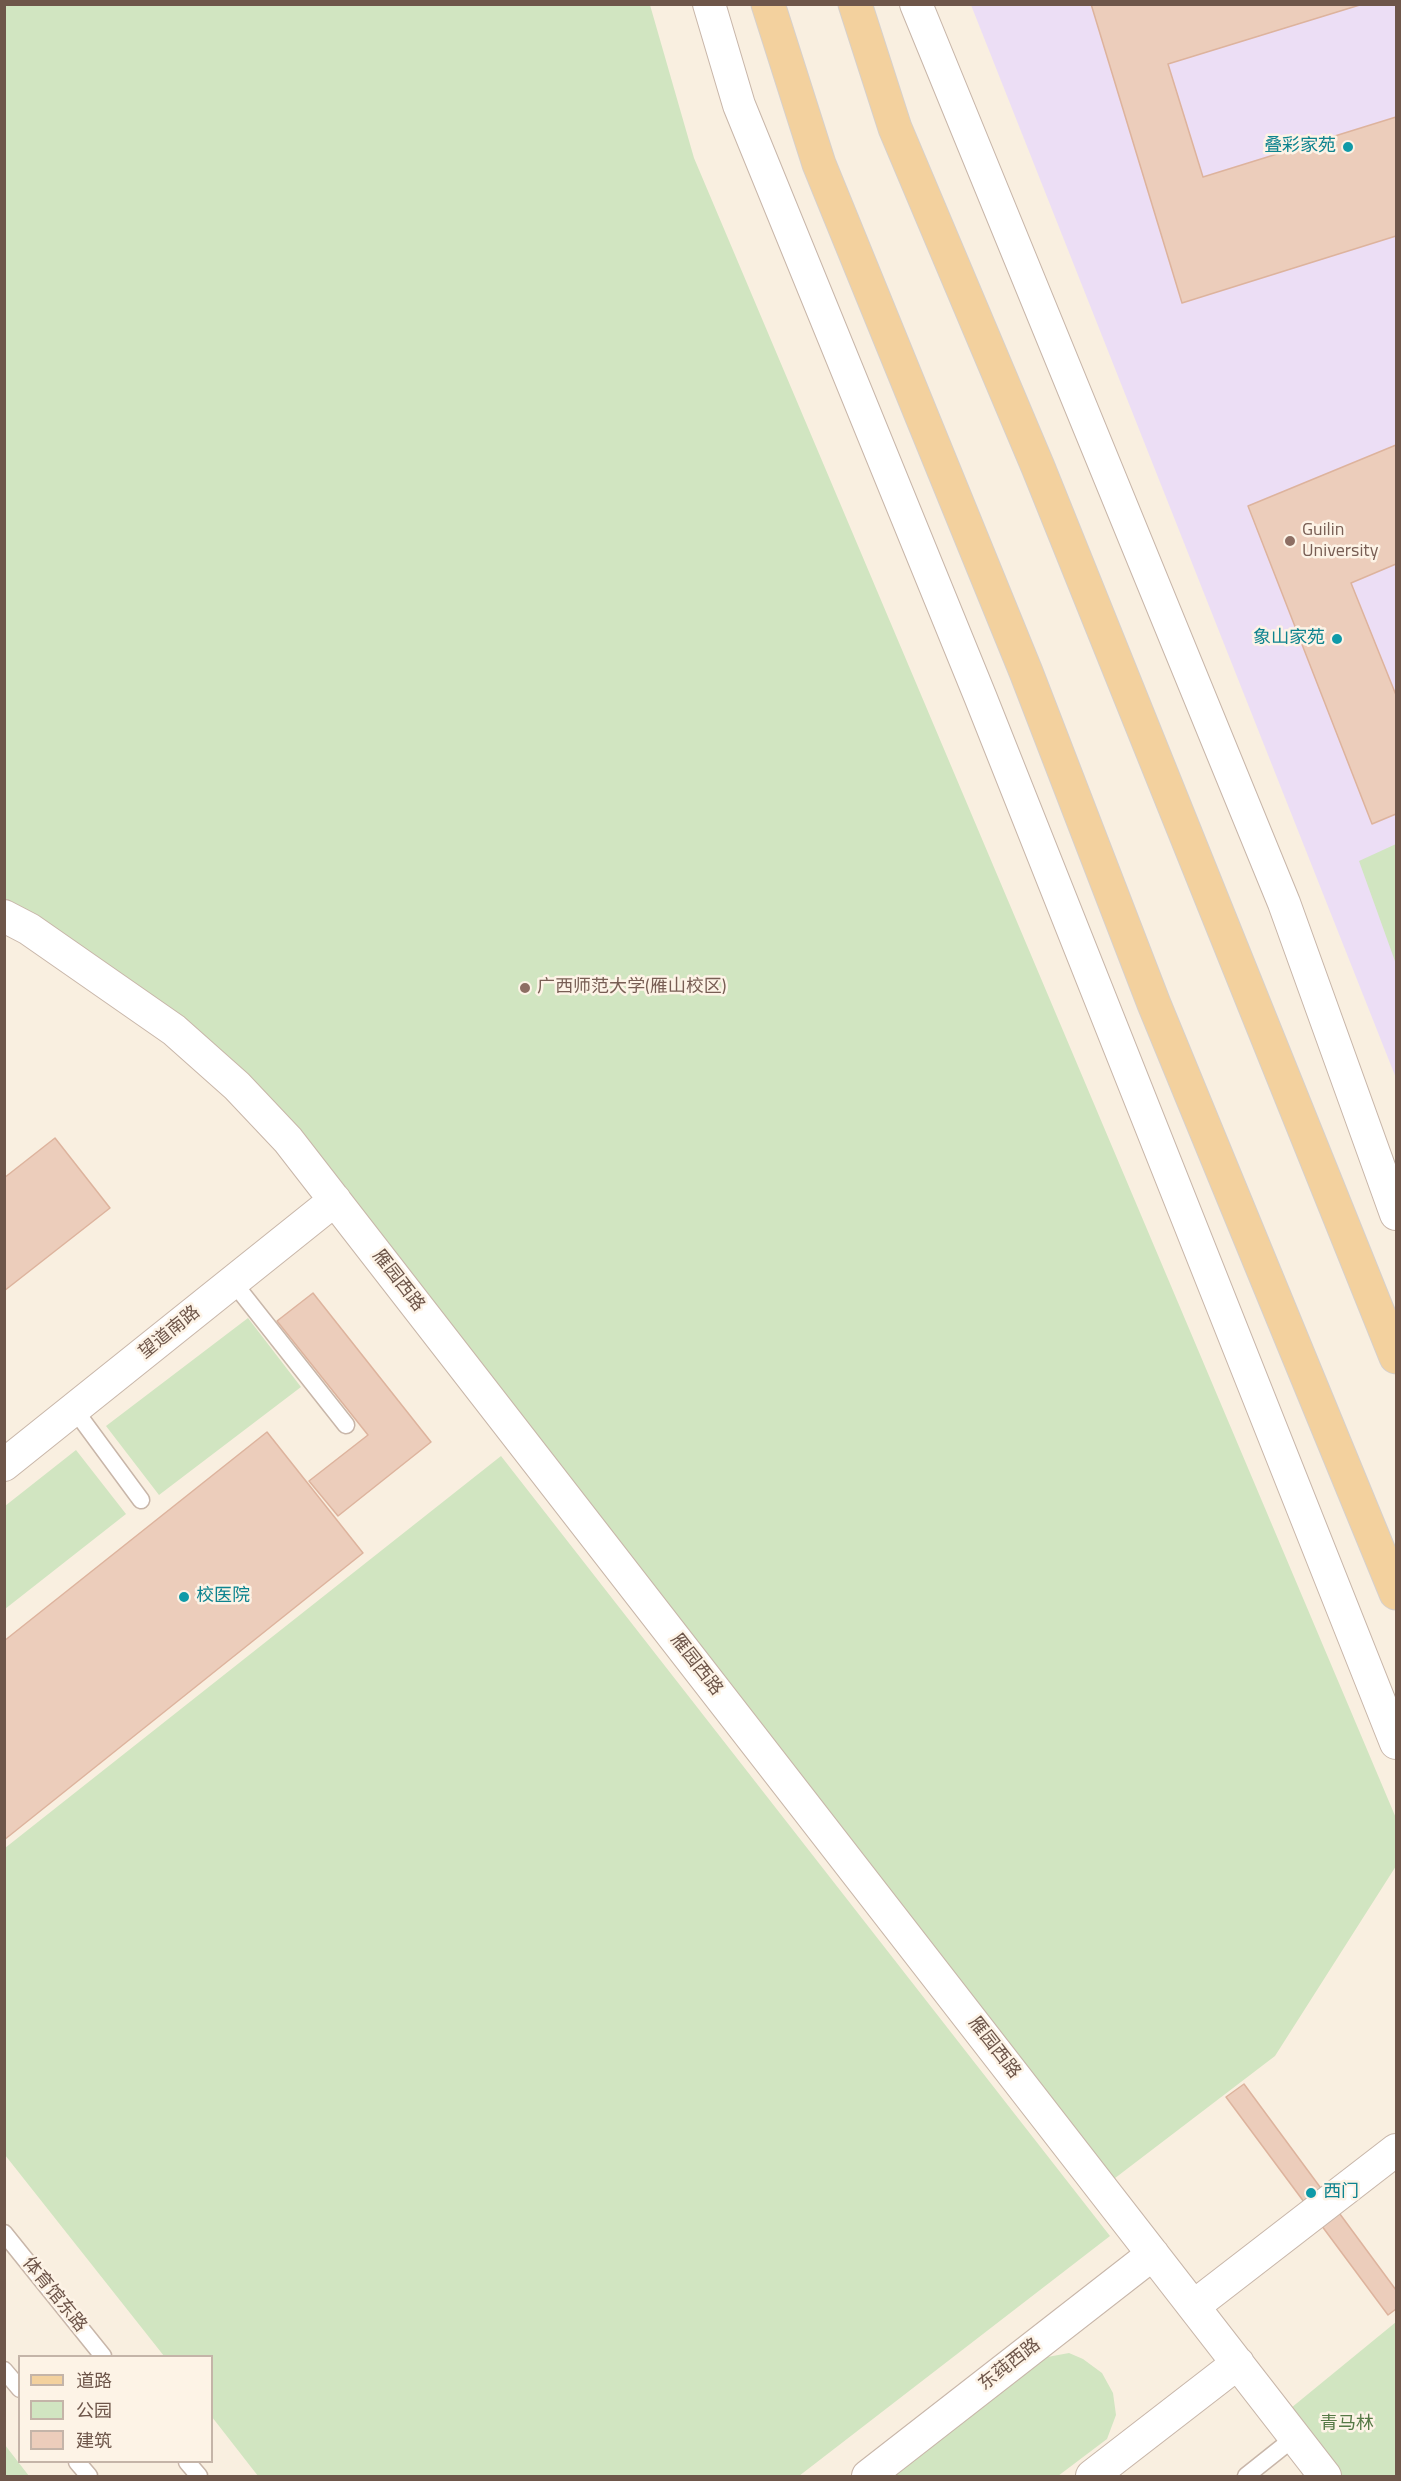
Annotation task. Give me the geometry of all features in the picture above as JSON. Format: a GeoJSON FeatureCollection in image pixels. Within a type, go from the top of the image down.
{"type":"FeatureCollection","features":[{"type":"Feature","properties":{"kind":"main road"},"geometry":{"type":"LineString","coordinates":[[768,4],[819,165],[1026,672],[1154,1004],[1396,1593]]}},
{"type":"Feature","properties":{"kind":"main road"},"geometry":{"type":"LineString","coordinates":[[855,4],[895,128],[1038,467],[1396,1357]]}},
{"type":"Feature","properties":{"kind":"street"},"geometry":{"type":"LineString","coordinates":[[709,4],[739,105],[985,707],[1396,1743]]}},
{"type":"Feature","properties":{"kind":"street"},"geometry":{"type":"LineString","coordinates":[[916,4],[1284,903],[1396,1214]]}},
{"type":"Feature","properties":{"kind":"street","name":"雁园西路"},"geometry":{"type":"LineString","coordinates":[[4,916],[29,929],[174,1030],[237,1086],[281,1133],[1325,2476]]}},
{"type":"Feature","properties":{"kind":"street","name":"望道南路"},"geometry":{"type":"LineString","coordinates":[[4,1465],[335,1200]]}},
{"type":"Feature","properties":{"kind":"street"},"geometry":{"type":"LineString","coordinates":[[1194,2306],[1396,2150]]}},
{"type":"Feature","properties":{"kind":"street","name":"东莼西路"},"geometry":{"type":"LineString","coordinates":[[867,2476],[1153,2254]]}},
{"type":"Feature","properties":{"kind":"street"},"geometry":{"type":"LineString","coordinates":[[1092,2476],[1238,2363]]}},
{"type":"Feature","properties":{"kind":"lane"},"geometry":{"type":"LineString","coordinates":[[233,1281],[346,1425]]}},
{"type":"Feature","properties":{"kind":"lane"},"geometry":{"type":"LineString","coordinates":[[74,1409],[141,1500]]}},
{"type":"Feature","properties":{"kind":"lane","name":"体育馆东路"},"geometry":{"type":"LineString","coordinates":[[4,2233],[102,2355]]}},
{"type":"Feature","properties":{"kind":"lane"},"geometry":{"type":"LineString","coordinates":[[4,2370],[18,2387]]}},
{"type":"Feature","properties":{"kind":"lane"},"geometry":{"type":"LineString","coordinates":[[1246,2476],[1295,2437]]}},
{"type":"Feature","properties":{"kind":"lane"},"geometry":{"type":"LineString","coordinates":[[78,2463],[88,2476]]}},
{"type":"Feature","properties":{"kind":"lane"},"geometry":{"type":"LineString","coordinates":[[188,2463],[199,2476]]}},
{"type":"Feature","properties":{"kind":"shaded area","name":"Guilin University"},"geometry":{"type":"Polygon","coordinates":[[[971,5],[1396,5],[1396,1078],[971,5]]]}},
{"type":"Feature","properties":{"kind":"green space"},"geometry":{"type":"Polygon","coordinates":[[[4,5],[650,5],[694,158],[1396,1818],[1396,1866],[1275,2056],[1102,2188],[237,1086],[5,916],[4,5]]]}},
{"type":"Feature","properties":{"kind":"green space"},"geometry":{"type":"Polygon","coordinates":[[[1396,844],[1396,964],[1359,861],[1396,844]]]}},
{"type":"Feature","properties":{"kind":"green space"},"geometry":{"type":"Polygon","coordinates":[[[248,1318],[301,1387],[159,1495],[106,1426],[248,1318]]]}},
{"type":"Feature","properties":{"kind":"green space"},"geometry":{"type":"Polygon","coordinates":[[[76,1450],[126,1514],[5,1609],[5,1506],[76,1450]]]}},
{"type":"Feature","properties":{"kind":"green space"},"geometry":{"type":"Polygon","coordinates":[[[501,1456],[1110,2236],[799,2476],[258,2476],[213,2418],[213,2355],[163,2355],[5,2155],[5,1848],[501,1456]]]}},
{"type":"Feature","properties":{"kind":"green space","name":"青马林"},"geometry":{"type":"Polygon","coordinates":[[[1396,2322],[1396,2476],[1325,2476],[1280,2417],[1396,2322]]]}},
{"type":"Feature","properties":{"kind":"green space"},"geometry":{"type":"Polygon","coordinates":[[[1069,2353],[1083,2359],[1102,2373],[1113,2393],[1116,2415],[1107,2439],[1058,2476],[892,2476],[1042,2358],[1069,2353]]]}},
{"type":"Feature","properties":{"kind":"green space"},"geometry":{"type":"Polygon","coordinates":[[[4,2445],[29,2476],[5,2476],[4,2445]]]}},
{"type":"Feature","properties":{"kind":"building","name":"叠彩家苑"},"geometry":{"type":"Polygon","coordinates":[[[1091,4],[1363,4],[1168,64],[1203,177],[1396,117],[1396,236],[1182,303],[1091,4]]]}},
{"type":"Feature","properties":{"kind":"building","name":"象山家苑"},"geometry":{"type":"Polygon","coordinates":[[[1396,445],[1396,564],[1351,583],[1396,695],[1396,814],[1372,824],[1248,506],[1396,445]]]}},
{"type":"Feature","properties":{"kind":"building"},"geometry":{"type":"Polygon","coordinates":[[[55,1138],[110,1208],[4,1291],[4,1178],[55,1138]]]}},
{"type":"Feature","properties":{"kind":"building"},"geometry":{"type":"Polygon","coordinates":[[[313,1293],[431,1442],[338,1516],[309,1481],[368,1435],[277,1321],[313,1293]]]}},
{"type":"Feature","properties":{"kind":"building","name":"校医院"},"geometry":{"type":"Polygon","coordinates":[[[267,1432],[363,1553],[4,1840],[4,1641],[267,1432]]]}},
{"type":"Feature","properties":{"kind":"building","name":"西门"},"geometry":{"type":"Polygon","coordinates":[[[1244,2084],[1396,2290],[1396,2309],[1388,2315],[1226,2097],[1244,2084]]]}},
{"type":"Feature","properties":{"kind":"place","name":"叠彩家苑"},"geometry":{"type":"Point","coordinates":[1348,147]}},
{"type":"Feature","properties":{"kind":"place","name":"Guilin University"},"geometry":{"type":"Point","coordinates":[1290,541]}},
{"type":"Feature","properties":{"kind":"place","name":"象山家苑"},"geometry":{"type":"Point","coordinates":[1337,639]}},
{"type":"Feature","properties":{"kind":"place","name":"广西师范大学(雁山校区)"},"geometry":{"type":"Point","coordinates":[525,988]}},
{"type":"Feature","properties":{"kind":"place","name":"校医院"},"geometry":{"type":"Point","coordinates":[184,1597]}},
{"type":"Feature","properties":{"kind":"place","name":"西门"},"geometry":{"type":"Point","coordinates":[1311,2193]}}]}
